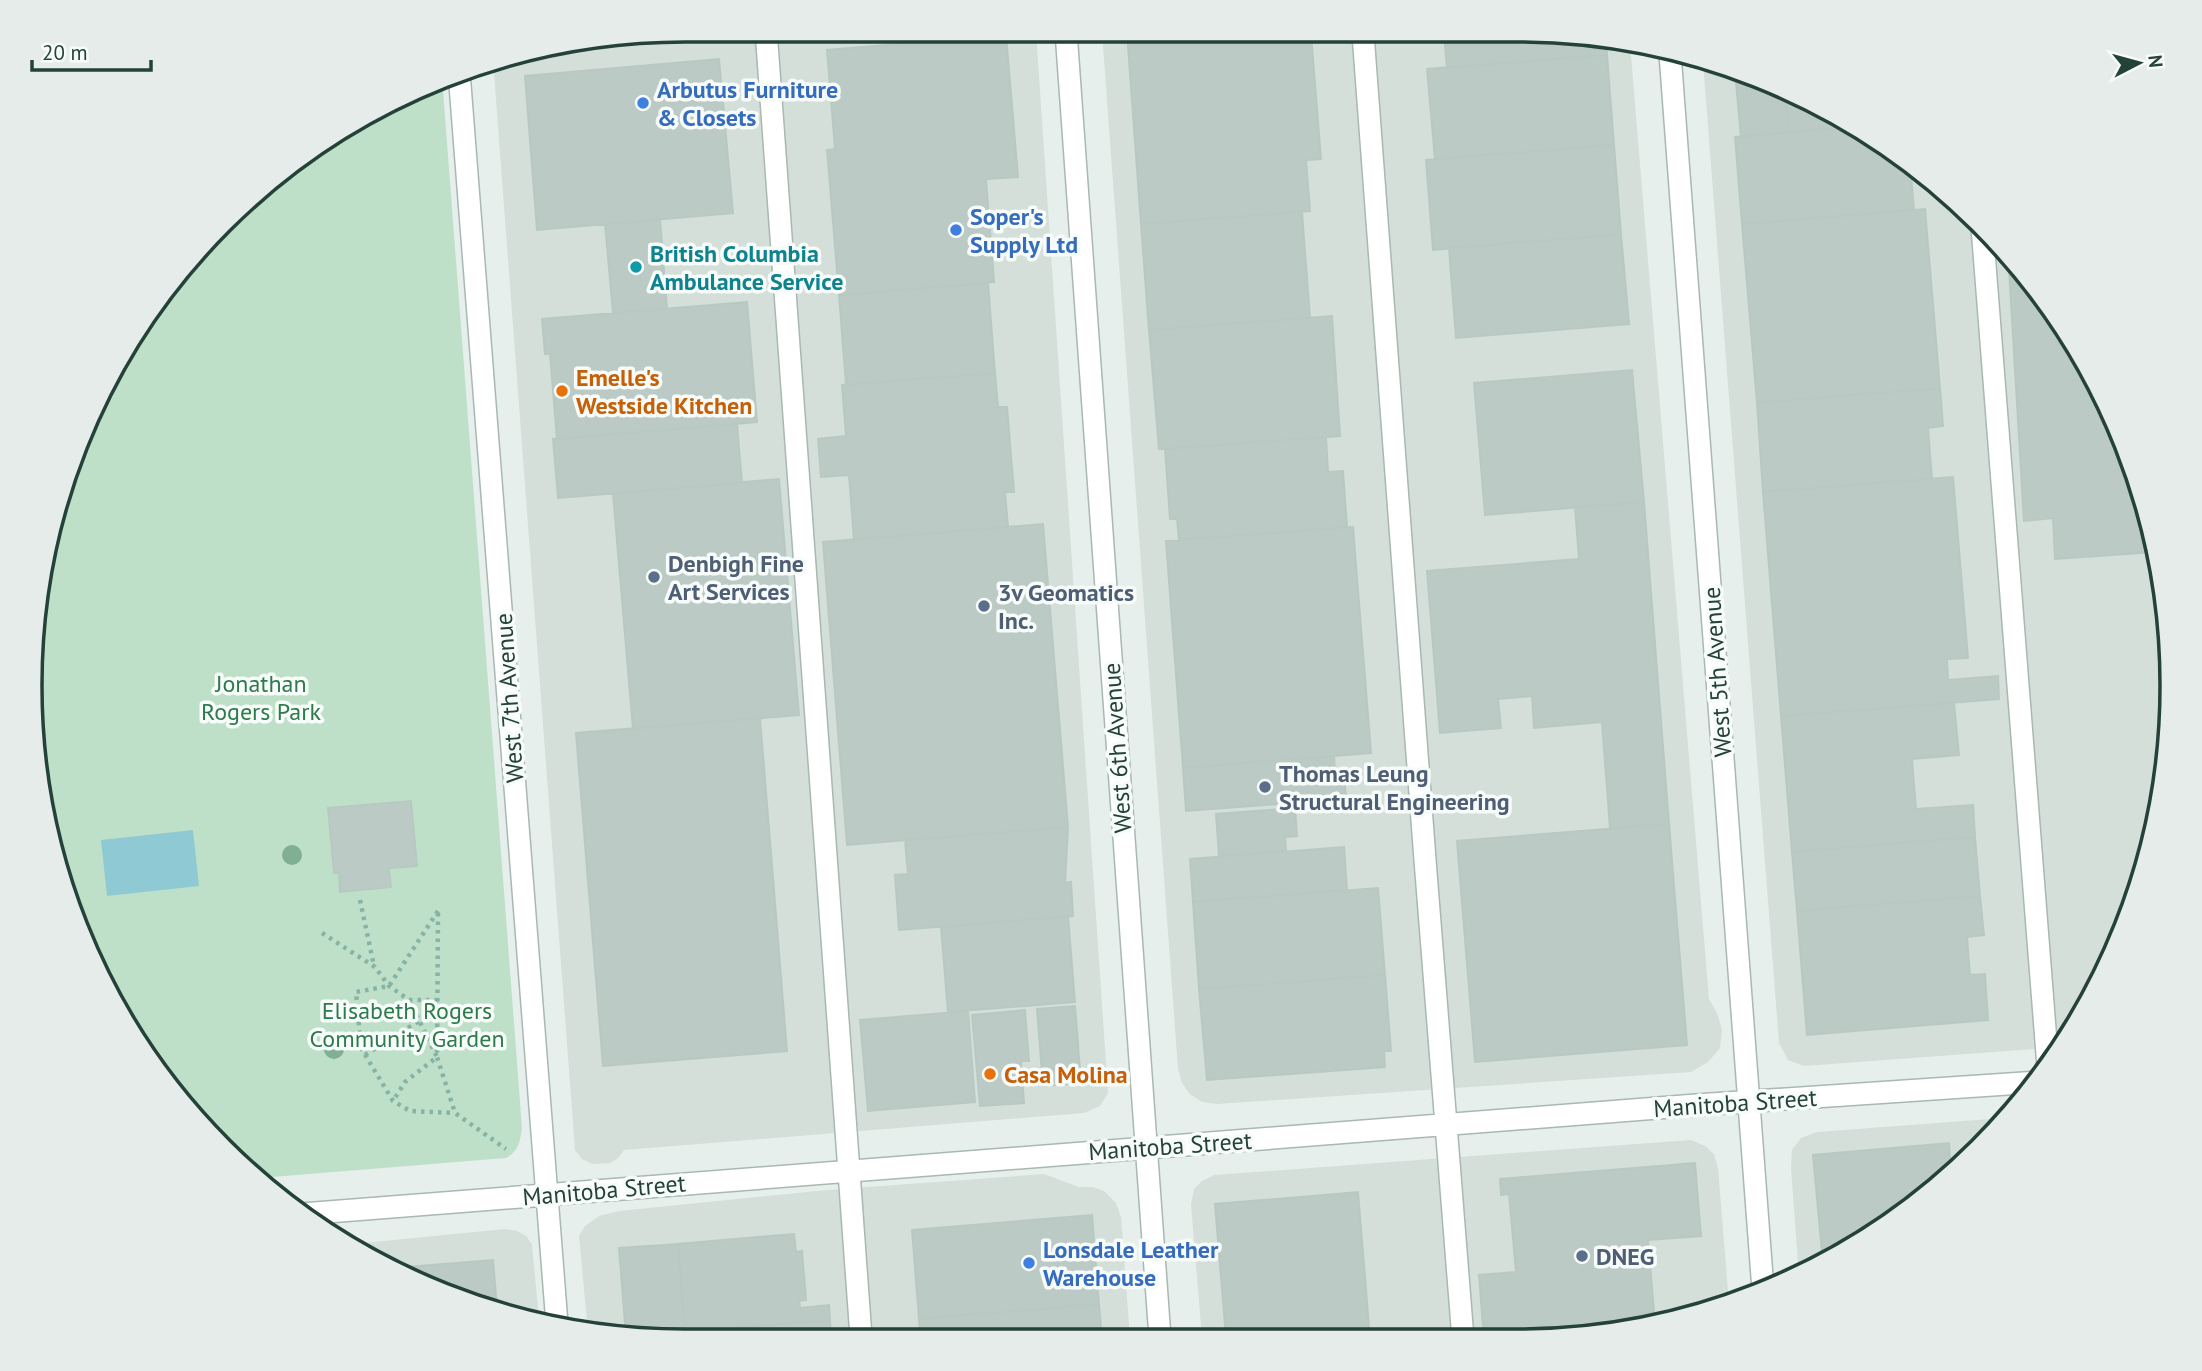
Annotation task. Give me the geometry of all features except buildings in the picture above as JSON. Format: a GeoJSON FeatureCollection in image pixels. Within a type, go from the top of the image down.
{"type":"FeatureCollection","features":[{"type":"Feature","properties":{"kind":"street"},"geometry":{"type":"LineString","coordinates":[[767,42],[860,1329]]}},
{"type":"Feature","properties":{"kind":"street","name":"West 6th Avenue"},"geometry":{"type":"LineString","coordinates":[[1067,42],[1159,1329]]}},
{"type":"Feature","properties":{"kind":"street"},"geometry":{"type":"LineString","coordinates":[[1364,42],[1462,1329]]}},
{"type":"Feature","properties":{"kind":"street","name":"West 5th Avenue"},"geometry":{"type":"LineString","coordinates":[[1671,61],[1762,1280]]}},
{"type":"Feature","properties":{"kind":"street","name":"West 7th Avenue"},"geometry":{"type":"LineString","coordinates":[[461,83],[556,1316]]}},
{"type":"Feature","properties":{"kind":"street"},"geometry":{"type":"LineString","coordinates":[[1983,242],[2047,1050]]}},
{"type":"Feature","properties":{"kind":"street","name":"Manitoba Street"},"geometry":{"type":"LineString","coordinates":[[317,1213],[1445,1124],[2022,1083]]}},
{"type":"Feature","properties":{"kind":"path"},"geometry":{"type":"LineString","coordinates":[[359,900],[374,967]]}},
{"type":"Feature","properties":{"kind":"path"},"geometry":{"type":"LineString","coordinates":[[437,1057],[438,911],[389,986],[356,992],[361,1048],[393,1101],[410,1111],[455,1113],[506,1149]]}},
{"type":"Feature","properties":{"kind":"path"},"geometry":{"type":"LineString","coordinates":[[322,933],[374,967],[389,986],[409,1000],[437,1057],[455,1113]]}},
{"type":"Feature","properties":{"kind":"path"},"geometry":{"type":"LineString","coordinates":[[409,1000],[438,1000]]}},
{"type":"Feature","properties":{"kind":"path"},"geometry":{"type":"LineString","coordinates":[[365,1055],[419,1021]]}},
{"type":"Feature","properties":{"kind":"path"},"geometry":{"type":"LineString","coordinates":[[393,1101],[405,1082],[437,1057]]}},
{"type":"Feature","properties":{"kind":"shaded area"},"geometry":{"type":"Polygon","coordinates":[[[1037,42],[1108,1093],[1100,1106],[1084,1113],[624,1150],[610,1163],[592,1164],[582,1159],[575,1150],[494,73],[560,54],[643,43],[1037,42]]]}},
{"type":"Feature","properties":{"kind":"shaded area"},"geometry":{"type":"Polygon","coordinates":[[[1103,42],[1516,42],[1559,43],[1631,52],[1709,999],[1722,1030],[1720,1048],[1708,1062],[1691,1072],[1217,1104],[1202,1102],[1190,1094],[1182,1083],[1178,1069],[1103,42]]]}},
{"type":"Feature","properties":{"kind":"shaded area"},"geometry":{"type":"Polygon","coordinates":[[[1704,70],[1801,108],[1874,150],[1908,175],[1972,230],[2027,294],[2074,364],[2111,439],[2126,479],[2148,560],[2159,643],[2159,728],[2148,811],[2138,852],[2126,892],[2094,970],[2048,1048],[1804,1066],[1788,1060],[1779,1043],[1704,70]]]}},
{"type":"Feature","properties":{"kind":"shaded area"},"geometry":{"type":"Polygon","coordinates":[[[1992,1119],[1972,1141],[1908,1196],[1874,1221],[1798,1264],[1792,1150],[1801,1138],[1817,1132],[1992,1119]]]}},
{"type":"Feature","properties":{"kind":"shaded area"},"geometry":{"type":"Polygon","coordinates":[[[1691,1140],[1705,1146],[1714,1154],[1718,1168],[1728,1293],[1642,1317],[1559,1328],[1201,1329],[1191,1204],[1194,1189],[1214,1175],[1691,1140]]]}},
{"type":"Feature","properties":{"kind":"shaded area"},"geometry":{"type":"Polygon","coordinates":[[[1044,1174],[1079,1187],[1093,1187],[1104,1191],[1116,1203],[1121,1217],[1129,1329],[686,1329],[643,1328],[587,1321],[579,1236],[585,1226],[599,1216],[619,1211],[827,1190],[1044,1174]]]}},
{"type":"Feature","properties":{"kind":"shaded area"},"geometry":{"type":"Polygon","coordinates":[[[505,1229],[517,1231],[526,1236],[532,1244],[538,1312],[479,1295],[439,1280],[364,1243],[505,1229]]]}},
{"type":"Feature","properties":{"kind":"green space","name":"Jonathan Rogers Park"},"geometry":{"type":"Polygon","coordinates":[[[443,90],[522,1128],[516,1149],[506,1158],[271,1177],[230,1141],[175,1077],[150,1043],[108,970],[76,892],[64,852],[54,811],[43,728],[43,643],[54,560],[64,519],[76,479],[108,401],[150,328],[175,294],[230,230],[294,175],[364,128],[443,90]]]}},
{"type":"Feature","properties":{"kind":"water"},"geometry":{"type":"Polygon","coordinates":[[[193,830],[199,886],[107,896],[101,840],[193,830]]]}},
{"type":"Feature","properties":{"kind":"place","name":"Arbutus Furniture & Closets"},"geometry":{"type":"Point","coordinates":[643,103]}},
{"type":"Feature","properties":{"kind":"place","name":"Soper's Supply Ltd"},"geometry":{"type":"Point","coordinates":[956,230]}},
{"type":"Feature","properties":{"kind":"place","name":"British Columbia Ambulance Service"},"geometry":{"type":"Point","coordinates":[636,267]}},
{"type":"Feature","properties":{"kind":"place","name":"Emelle's Westside Kitchen"},"geometry":{"type":"Point","coordinates":[562,391]}},
{"type":"Feature","properties":{"kind":"place","name":"Denbigh Fine Art Services"},"geometry":{"type":"Point","coordinates":[654,577]}},
{"type":"Feature","properties":{"kind":"place","name":"3v Geomatics Inc."},"geometry":{"type":"Point","coordinates":[984,606]}},
{"type":"Feature","properties":{"kind":"place","name":"Thomas Leung Structural Engineering"},"geometry":{"type":"Point","coordinates":[1265,787]}},
{"type":"Feature","properties":{"kind":"place","name":"Casa Molina"},"geometry":{"type":"Point","coordinates":[990,1074]}},
{"type":"Feature","properties":{"kind":"place","name":"DNEG"},"geometry":{"type":"Point","coordinates":[1582,1256]}},
{"type":"Feature","properties":{"kind":"place","name":"Lonsdale Leather Warehouse"},"geometry":{"type":"Point","coordinates":[1029,1263]}},
{"type":"Feature","properties":{"kind":"park label","name":"Elisabeth Rogers Community Garden"},"geometry":{"type":"Point","coordinates":[407,1024]}}]}
